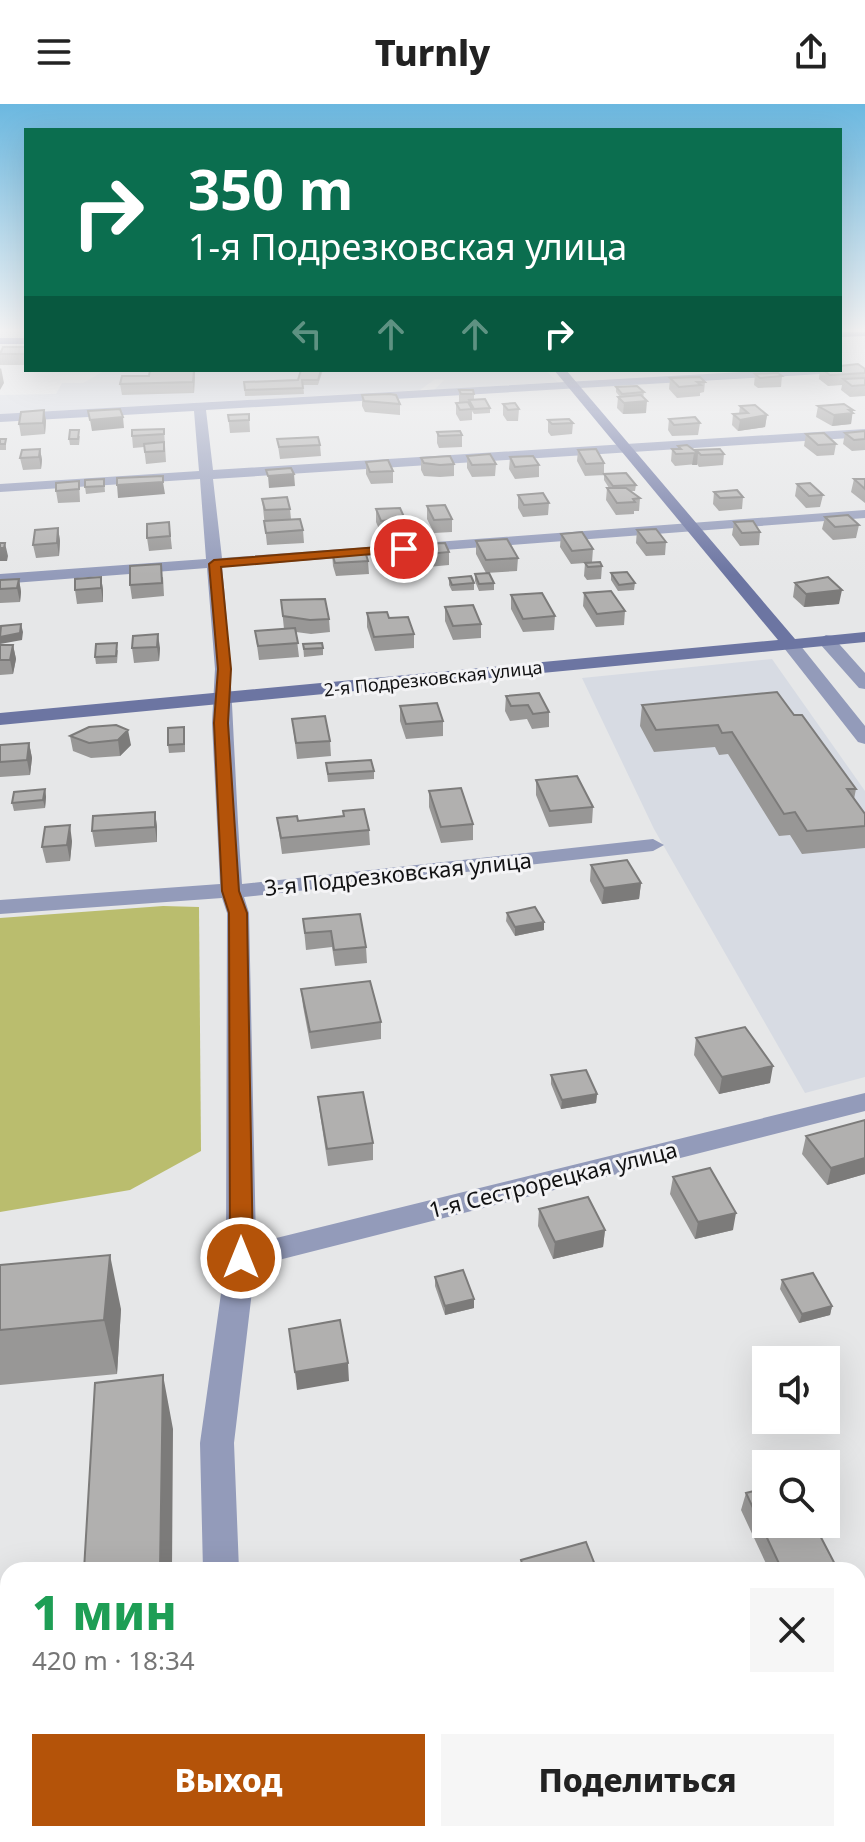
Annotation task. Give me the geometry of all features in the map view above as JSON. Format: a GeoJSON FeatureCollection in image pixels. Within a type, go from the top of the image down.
{"type":"FeatureCollection","features":[{"type":"Feature","properties":{"kind":"street"},"geometry":{"type":"LineString","coordinates":[[0,418],[82,413]]}},
{"type":"Feature","properties":{"kind":"street"},"geometry":{"type":"LineString","coordinates":[[201,413],[224,669],[222,699],[231,891],[238,913],[241,1258],[217,1443],[221,1562]]}},
{"type":"Feature","properties":{"kind":"street"},"geometry":{"type":"LineString","coordinates":[[595,413],[865,738]]}},
{"type":"Feature","properties":{"kind":"street"},"geometry":{"type":"LineString","coordinates":[[0,488],[865,433]]}},
{"type":"Feature","properties":{"kind":"street"},"geometry":{"type":"LineString","coordinates":[[0,579],[865,514]]}},
{"type":"Feature","properties":{"kind":"street","name":"2-я Подрезковская улица"},"geometry":{"type":"LineString","coordinates":[[0,719],[865,637]]}},
{"type":"Feature","properties":{"kind":"street"},"geometry":{"type":"LineString","coordinates":[[826,640],[865,684]]}},
{"type":"Feature","properties":{"kind":"street","name":"3-я Подрезковская улица"},"geometry":{"type":"LineString","coordinates":[[0,907],[170,892],[231,891],[653,845]]}},
{"type":"Feature","properties":{"kind":"street","name":"1-я Сестрорецкая улица"},"geometry":{"type":"LineString","coordinates":[[241,1258],[865,1102]]}},
{"type":"Feature","properties":{"kind":"shaded area"},"geometry":{"type":"Polygon","coordinates":[[[772,659],[865,791],[865,1077],[805,1093],[654,829],[582,678],[772,659]]]}},
{"type":"Feature","properties":{"kind":"green space"},"geometry":{"type":"Polygon","coordinates":[[[163,906],[199,907],[201,1151],[130,1190],[0,1212],[0,918],[163,906]]]}},
{"type":"Feature","properties":{"kind":"building"},"geometry":{"type":"Polygon","coordinates":[[[21,413],[44,413],[43,423],[19,424],[21,413]]]}},
{"type":"Feature","properties":{"kind":"building"},"geometry":{"type":"Polygon","coordinates":[[[88,413],[122,413],[123,417],[90,420],[88,413]]]}},
{"type":"Feature","properties":{"kind":"building"},"geometry":{"type":"Polygon","coordinates":[[[765,413],[767,415],[740,420],[733,414],[765,413]]]}},
{"type":"Feature","properties":{"kind":"building"},"geometry":{"type":"Polygon","coordinates":[[[249,414],[249,420],[229,421],[228,415],[249,414]]]}},
{"type":"Feature","properties":{"kind":"building"},"geometry":{"type":"Polygon","coordinates":[[[695,417],[700,423],[674,425],[669,419],[695,417]]]}},
{"type":"Feature","properties":{"kind":"building"},"geometry":{"type":"Polygon","coordinates":[[[569,419],[573,423],[552,424],[548,420],[569,419]]]}},
{"type":"Feature","properties":{"kind":"building"},"geometry":{"type":"Polygon","coordinates":[[[164,429],[164,434],[132,436],[132,430],[164,429]]]}},
{"type":"Feature","properties":{"kind":"building"},"geometry":{"type":"Polygon","coordinates":[[[70,430],[79,430],[78,439],[69,439],[70,430]]]}},
{"type":"Feature","properties":{"kind":"building"},"geometry":{"type":"Polygon","coordinates":[[[460,431],[462,435],[439,436],[437,432],[460,431]]]}},
{"type":"Feature","properties":{"kind":"building"},"geometry":{"type":"Polygon","coordinates":[[[865,431],[865,439],[854,440],[845,433],[865,431]]]}},
{"type":"Feature","properties":{"kind":"building"},"geometry":{"type":"Polygon","coordinates":[[[824,433],[836,444],[818,445],[806,434],[824,433]]]}},
{"type":"Feature","properties":{"kind":"building"},"geometry":{"type":"Polygon","coordinates":[[[318,437],[320,445],[279,447],[277,439],[318,437]]]}},
{"type":"Feature","properties":{"kind":"building"},"geometry":{"type":"Polygon","coordinates":[[[164,442],[164,451],[145,452],[144,444],[164,442]]]}},
{"type":"Feature","properties":{"kind":"building"},"geometry":{"type":"Polygon","coordinates":[[[687,445],[698,453],[676,454],[672,449],[681,449],[678,446],[687,445]]]}},
{"type":"Feature","properties":{"kind":"building"},"geometry":{"type":"Polygon","coordinates":[[[40,449],[39,457],[20,458],[22,450],[40,449]]]}},
{"type":"Feature","properties":{"kind":"building"},"geometry":{"type":"Polygon","coordinates":[[[596,449],[604,463],[586,464],[578,450],[596,449]]]}},
{"type":"Feature","properties":{"kind":"building"},"geometry":{"type":"Polygon","coordinates":[[[720,449],[724,454],[701,455],[696,450],[720,449]]]}},
{"type":"Feature","properties":{"kind":"building"},"geometry":{"type":"Polygon","coordinates":[[[490,454],[496,464],[472,465],[467,456],[490,454]]]}},
{"type":"Feature","properties":{"kind":"building"},"geometry":{"type":"Polygon","coordinates":[[[450,456],[454,464],[424,463],[421,458],[450,456]]]}},
{"type":"Feature","properties":{"kind":"building"},"geometry":{"type":"Polygon","coordinates":[[[533,456],[539,465],[515,467],[510,457],[533,456]]]}},
{"type":"Feature","properties":{"kind":"building"},"geometry":{"type":"Polygon","coordinates":[[[388,460],[393,471],[370,472],[366,462],[388,460]]]}},
{"type":"Feature","properties":{"kind":"building"},"geometry":{"type":"Polygon","coordinates":[[[291,468],[294,474],[268,476],[266,470],[291,468]]]}},
{"type":"Feature","properties":{"kind":"building"},"geometry":{"type":"Polygon","coordinates":[[[626,473],[636,485],[613,486],[604,474],[626,473]]]}},
{"type":"Feature","properties":{"kind":"building"},"geometry":{"type":"Polygon","coordinates":[[[163,476],[163,482],[117,485],[117,478],[163,476]]]}},
{"type":"Feature","properties":{"kind":"building"},"geometry":{"type":"Polygon","coordinates":[[[104,479],[104,486],[85,487],[85,480],[104,479]]]}},
{"type":"Feature","properties":{"kind":"building"},"geometry":{"type":"Polygon","coordinates":[[[854,479],[865,479],[865,489],[854,479]]]}},
{"type":"Feature","properties":{"kind":"building"},"geometry":{"type":"Polygon","coordinates":[[[79,481],[79,489],[56,491],[56,483],[79,481]]]}},
{"type":"Feature","properties":{"kind":"building"},"geometry":{"type":"Polygon","coordinates":[[[810,483],[823,495],[809,496],[797,484],[810,483]]]}},
{"type":"Feature","properties":{"kind":"building"},"geometry":{"type":"Polygon","coordinates":[[[607,488],[626,488],[640,498],[633,499],[635,502],[617,503],[607,488]]]}},
{"type":"Feature","properties":{"kind":"building"},"geometry":{"type":"Polygon","coordinates":[[[737,490],[743,497],[720,498],[714,492],[737,490]]]}},
{"type":"Feature","properties":{"kind":"building"},"geometry":{"type":"Polygon","coordinates":[[[543,493],[549,503],[524,505],[518,495],[543,493]]]}},
{"type":"Feature","properties":{"kind":"building"},"geometry":{"type":"Polygon","coordinates":[[[287,497],[290,509],[265,510],[262,499],[287,497]]]}},
{"type":"Feature","properties":{"kind":"building"},"geometry":{"type":"Polygon","coordinates":[[[445,505],[452,519],[434,520],[427,506],[445,505]]]}},
{"type":"Feature","properties":{"kind":"building"},"geometry":{"type":"Polygon","coordinates":[[[400,508],[405,519],[381,521],[376,509],[400,508]]]}},
{"type":"Feature","properties":{"kind":"building"},"geometry":{"type":"Polygon","coordinates":[[[848,515],[859,525],[835,527],[825,517],[848,515]]]}},
{"type":"Feature","properties":{"kind":"building"},"geometry":{"type":"Polygon","coordinates":[[[300,519],[303,530],[266,533],[264,521],[300,519]]]}},
{"type":"Feature","properties":{"kind":"building"},"geometry":{"type":"Polygon","coordinates":[[[753,521],[760,532],[742,533],[734,522],[753,521]]]}},
{"type":"Feature","properties":{"kind":"building"},"geometry":{"type":"Polygon","coordinates":[[[169,522],[170,536],[147,538],[147,524],[169,522]]]}},
{"type":"Feature","properties":{"kind":"building"},"geometry":{"type":"Polygon","coordinates":[[[58,528],[57,543],[33,545],[35,530],[58,528]]]}},
{"type":"Feature","properties":{"kind":"building"},"geometry":{"type":"Polygon","coordinates":[[[656,529],[666,542],[647,543],[637,530],[656,529]]]}},
{"type":"Feature","properties":{"kind":"building"},"geometry":{"type":"Polygon","coordinates":[[[582,532],[593,549],[572,551],[561,534],[582,532]]]}},
{"type":"Feature","properties":{"kind":"building"},"geometry":{"type":"Polygon","coordinates":[[[507,539],[518,558],[486,560],[476,541],[507,539]]]}},
{"type":"Feature","properties":{"kind":"building"},"geometry":{"type":"Polygon","coordinates":[[[445,543],[449,552],[428,554],[423,544],[445,543]]]}},
{"type":"Feature","properties":{"kind":"building"},"geometry":{"type":"Polygon","coordinates":[[[420,547],[425,558],[408,560],[403,548],[420,547]]]}},
{"type":"Feature","properties":{"kind":"building"},"geometry":{"type":"Polygon","coordinates":[[[365,551],[368,561],[335,563],[332,553],[365,551]]]}},
{"type":"Feature","properties":{"kind":"building"},"geometry":{"type":"Polygon","coordinates":[[[600,562],[602,566],[588,567],[585,563],[600,562]]]}},
{"type":"Feature","properties":{"kind":"building"},"geometry":{"type":"Polygon","coordinates":[[[161,564],[162,583],[130,585],[130,566],[161,564]]]}},
{"type":"Feature","properties":{"kind":"building"},"geometry":{"type":"Polygon","coordinates":[[[627,572],[635,583],[619,585],[611,573],[627,572]]]}},
{"type":"Feature","properties":{"kind":"building"},"geometry":{"type":"Polygon","coordinates":[[[489,573],[494,583],[479,584],[475,574],[489,573]]]}},
{"type":"Feature","properties":{"kind":"building"},"geometry":{"type":"Polygon","coordinates":[[[471,576],[474,583],[452,585],[449,578],[471,576]]]}},
{"type":"Feature","properties":{"kind":"building"},"geometry":{"type":"Polygon","coordinates":[[[101,577],[101,588],[75,590],[75,579],[101,577]]]}},
{"type":"Feature","properties":{"kind":"building"},"geometry":{"type":"Polygon","coordinates":[[[828,577],[842,590],[806,594],[795,583],[828,577]]]}},
{"type":"Feature","properties":{"kind":"building"},"geometry":{"type":"Polygon","coordinates":[[[19,579],[17,588],[0,589],[0,580],[19,579]]]}},
{"type":"Feature","properties":{"kind":"building"},"geometry":{"type":"Polygon","coordinates":[[[611,591],[625,611],[597,614],[584,593],[611,591]]]}},
{"type":"Feature","properties":{"kind":"building"},"geometry":{"type":"Polygon","coordinates":[[[542,593],[555,616],[523,619],[511,595],[542,593]]]}},
{"type":"Feature","properties":{"kind":"building"},"geometry":{"type":"Polygon","coordinates":[[[325,599],[329,619],[283,616],[281,600],[325,599]]]}},
{"type":"Feature","properties":{"kind":"building"},"geometry":{"type":"Polygon","coordinates":[[[473,605],[481,624],[453,626],[445,607],[473,605]]]}},
{"type":"Feature","properties":{"kind":"building"},"geometry":{"type":"Polygon","coordinates":[[[387,612],[389,618],[408,617],[414,634],[374,637],[367,613],[387,612]]]}},
{"type":"Feature","properties":{"kind":"building"},"geometry":{"type":"Polygon","coordinates":[[[21,624],[20,633],[0,637],[1,626],[21,624]]]}},
{"type":"Feature","properties":{"kind":"building"},"geometry":{"type":"Polygon","coordinates":[[[295,628],[298,643],[258,646],[255,631],[295,628]]]}},
{"type":"Feature","properties":{"kind":"building"},"geometry":{"type":"Polygon","coordinates":[[[158,634],[157,647],[132,648],[133,636],[158,634]]]}},
{"type":"Feature","properties":{"kind":"building"},"geometry":{"type":"Polygon","coordinates":[[[117,643],[116,656],[95,657],[96,644],[117,643]]]}},
{"type":"Feature","properties":{"kind":"building"},"geometry":{"type":"Polygon","coordinates":[[[322,643],[323,648],[304,649],[303,644],[322,643]]]}},
{"type":"Feature","properties":{"kind":"building"},"geometry":{"type":"Polygon","coordinates":[[[0,645],[13,645],[10,660],[0,660],[0,645]]]}},
{"type":"Feature","properties":{"kind":"building"},"geometry":{"type":"Polygon","coordinates":[[[777,692],[794,715],[802,715],[856,789],[847,789],[865,814],[865,826],[807,831],[795,812],[784,814],[732,732],[722,733],[718,725],[656,730],[642,705],[777,692]]]}},
{"type":"Feature","properties":{"kind":"building"},"geometry":{"type":"Polygon","coordinates":[[[539,693],[549,712],[533,714],[528,705],[511,706],[506,696],[539,693]]]}},
{"type":"Feature","properties":{"kind":"building"},"geometry":{"type":"Polygon","coordinates":[[[437,703],[443,721],[406,724],[400,706],[437,703]]]}},
{"type":"Feature","properties":{"kind":"building"},"geometry":{"type":"Polygon","coordinates":[[[325,716],[330,741],[296,743],[292,719],[325,716]]]}},
{"type":"Feature","properties":{"kind":"building"},"geometry":{"type":"Polygon","coordinates":[[[116,725],[128,730],[118,740],[89,743],[70,736],[89,727],[116,725]]]}},
{"type":"Feature","properties":{"kind":"building"},"geometry":{"type":"Polygon","coordinates":[[[184,727],[184,744],[168,745],[168,728],[184,727]]]}},
{"type":"Feature","properties":{"kind":"building"},"geometry":{"type":"Polygon","coordinates":[[[29,743],[27,760],[0,762],[0,745],[29,743]]]}},
{"type":"Feature","properties":{"kind":"building"},"geometry":{"type":"Polygon","coordinates":[[[371,760],[374,771],[328,774],[326,763],[371,760]]]}},
{"type":"Feature","properties":{"kind":"building"},"geometry":{"type":"Polygon","coordinates":[[[577,776],[593,807],[550,811],[536,780],[577,776]]]}},
{"type":"Feature","properties":{"kind":"building"},"geometry":{"type":"Polygon","coordinates":[[[461,788],[473,824],[441,827],[429,791],[461,788]]]}},
{"type":"Feature","properties":{"kind":"building"},"geometry":{"type":"Polygon","coordinates":[[[45,789],[43,800],[12,803],[14,792],[45,789]]]}},
{"type":"Feature","properties":{"kind":"building"},"geometry":{"type":"Polygon","coordinates":[[[364,809],[369,830],[281,838],[277,818],[297,816],[298,821],[344,816],[343,811],[364,809]]]}},
{"type":"Feature","properties":{"kind":"building"},"geometry":{"type":"Polygon","coordinates":[[[155,812],[155,827],[92,831],[93,816],[155,812]]]}},
{"type":"Feature","properties":{"kind":"building"},"geometry":{"type":"Polygon","coordinates":[[[70,825],[67,845],[42,847],[45,827],[70,825]]]}},
{"type":"Feature","properties":{"kind":"building"},"geometry":{"type":"Polygon","coordinates":[[[627,860],[641,883],[604,888],[591,865],[627,860]]]}},
{"type":"Feature","properties":{"kind":"building"},"geometry":{"type":"Polygon","coordinates":[[[535,907],[544,922],[515,927],[507,913],[535,907]]]}},
{"type":"Feature","properties":{"kind":"building"},"geometry":{"type":"Polygon","coordinates":[[[360,914],[366,947],[334,950],[331,931],[305,933],[303,919],[360,914]]]}},
{"type":"Feature","properties":{"kind":"building"},"geometry":{"type":"Polygon","coordinates":[[[370,981],[381,1022],[310,1032],[301,989],[370,981]]]}},
{"type":"Feature","properties":{"kind":"building"},"geometry":{"type":"Polygon","coordinates":[[[745,1027],[773,1066],[722,1077],[696,1038],[745,1027]]]}},
{"type":"Feature","properties":{"kind":"building"},"geometry":{"type":"Polygon","coordinates":[[[586,1070],[597,1094],[562,1100],[551,1075],[586,1070]]]}},
{"type":"Feature","properties":{"kind":"building"},"geometry":{"type":"Polygon","coordinates":[[[363,1092],[373,1143],[327,1149],[318,1097],[363,1092]]]}},
{"type":"Feature","properties":{"kind":"building"},"geometry":{"type":"Polygon","coordinates":[[[865,1120],[865,1158],[831,1168],[806,1136],[865,1120]]]}},
{"type":"Feature","properties":{"kind":"building"},"geometry":{"type":"Polygon","coordinates":[[[710,1168],[736,1213],[698,1222],[673,1177],[710,1168]]]}},
{"type":"Feature","properties":{"kind":"building"},"geometry":{"type":"Polygon","coordinates":[[[588,1197],[605,1230],[555,1242],[539,1209],[588,1197]]]}},
{"type":"Feature","properties":{"kind":"building"},"geometry":{"type":"Polygon","coordinates":[[[110,1255],[104,1320],[0,1330],[0,1265],[110,1255]]]}},
{"type":"Feature","properties":{"kind":"building"},"geometry":{"type":"Polygon","coordinates":[[[463,1270],[474,1299],[445,1306],[435,1277],[463,1270]]]}},
{"type":"Feature","properties":{"kind":"building"},"geometry":{"type":"Polygon","coordinates":[[[813,1273],[832,1306],[802,1314],[782,1280],[813,1273]]]}},
{"type":"Feature","properties":{"kind":"building"},"geometry":{"type":"Polygon","coordinates":[[[340,1320],[348,1363],[295,1372],[289,1329],[340,1320]]]}},
{"type":"Feature","properties":{"kind":"building"},"geometry":{"type":"Polygon","coordinates":[[[163,1375],[160,1562],[84,1562],[95,1383],[163,1375]]]}},
{"type":"Feature","properties":{"kind":"building"},"geometry":{"type":"Polygon","coordinates":[[[752,1492],[752,1506],[746,1493],[752,1492]]]}},
{"type":"Feature","properties":{"kind":"building"},"geometry":{"type":"Polygon","coordinates":[[[767,1538],[821,1538],[834,1562],[778,1562],[767,1538]]]}},
{"type":"Feature","properties":{"kind":"building"},"geometry":{"type":"Polygon","coordinates":[[[586,1542],[594,1562],[522,1562],[586,1542]]]}},
{"type":"Feature","properties":{"kind":"route"},"geometry":{"type":"LineString","coordinates":[[241,1258],[238,913],[231,891],[221,723],[225,687],[214,564],[404,549]]}}]}
